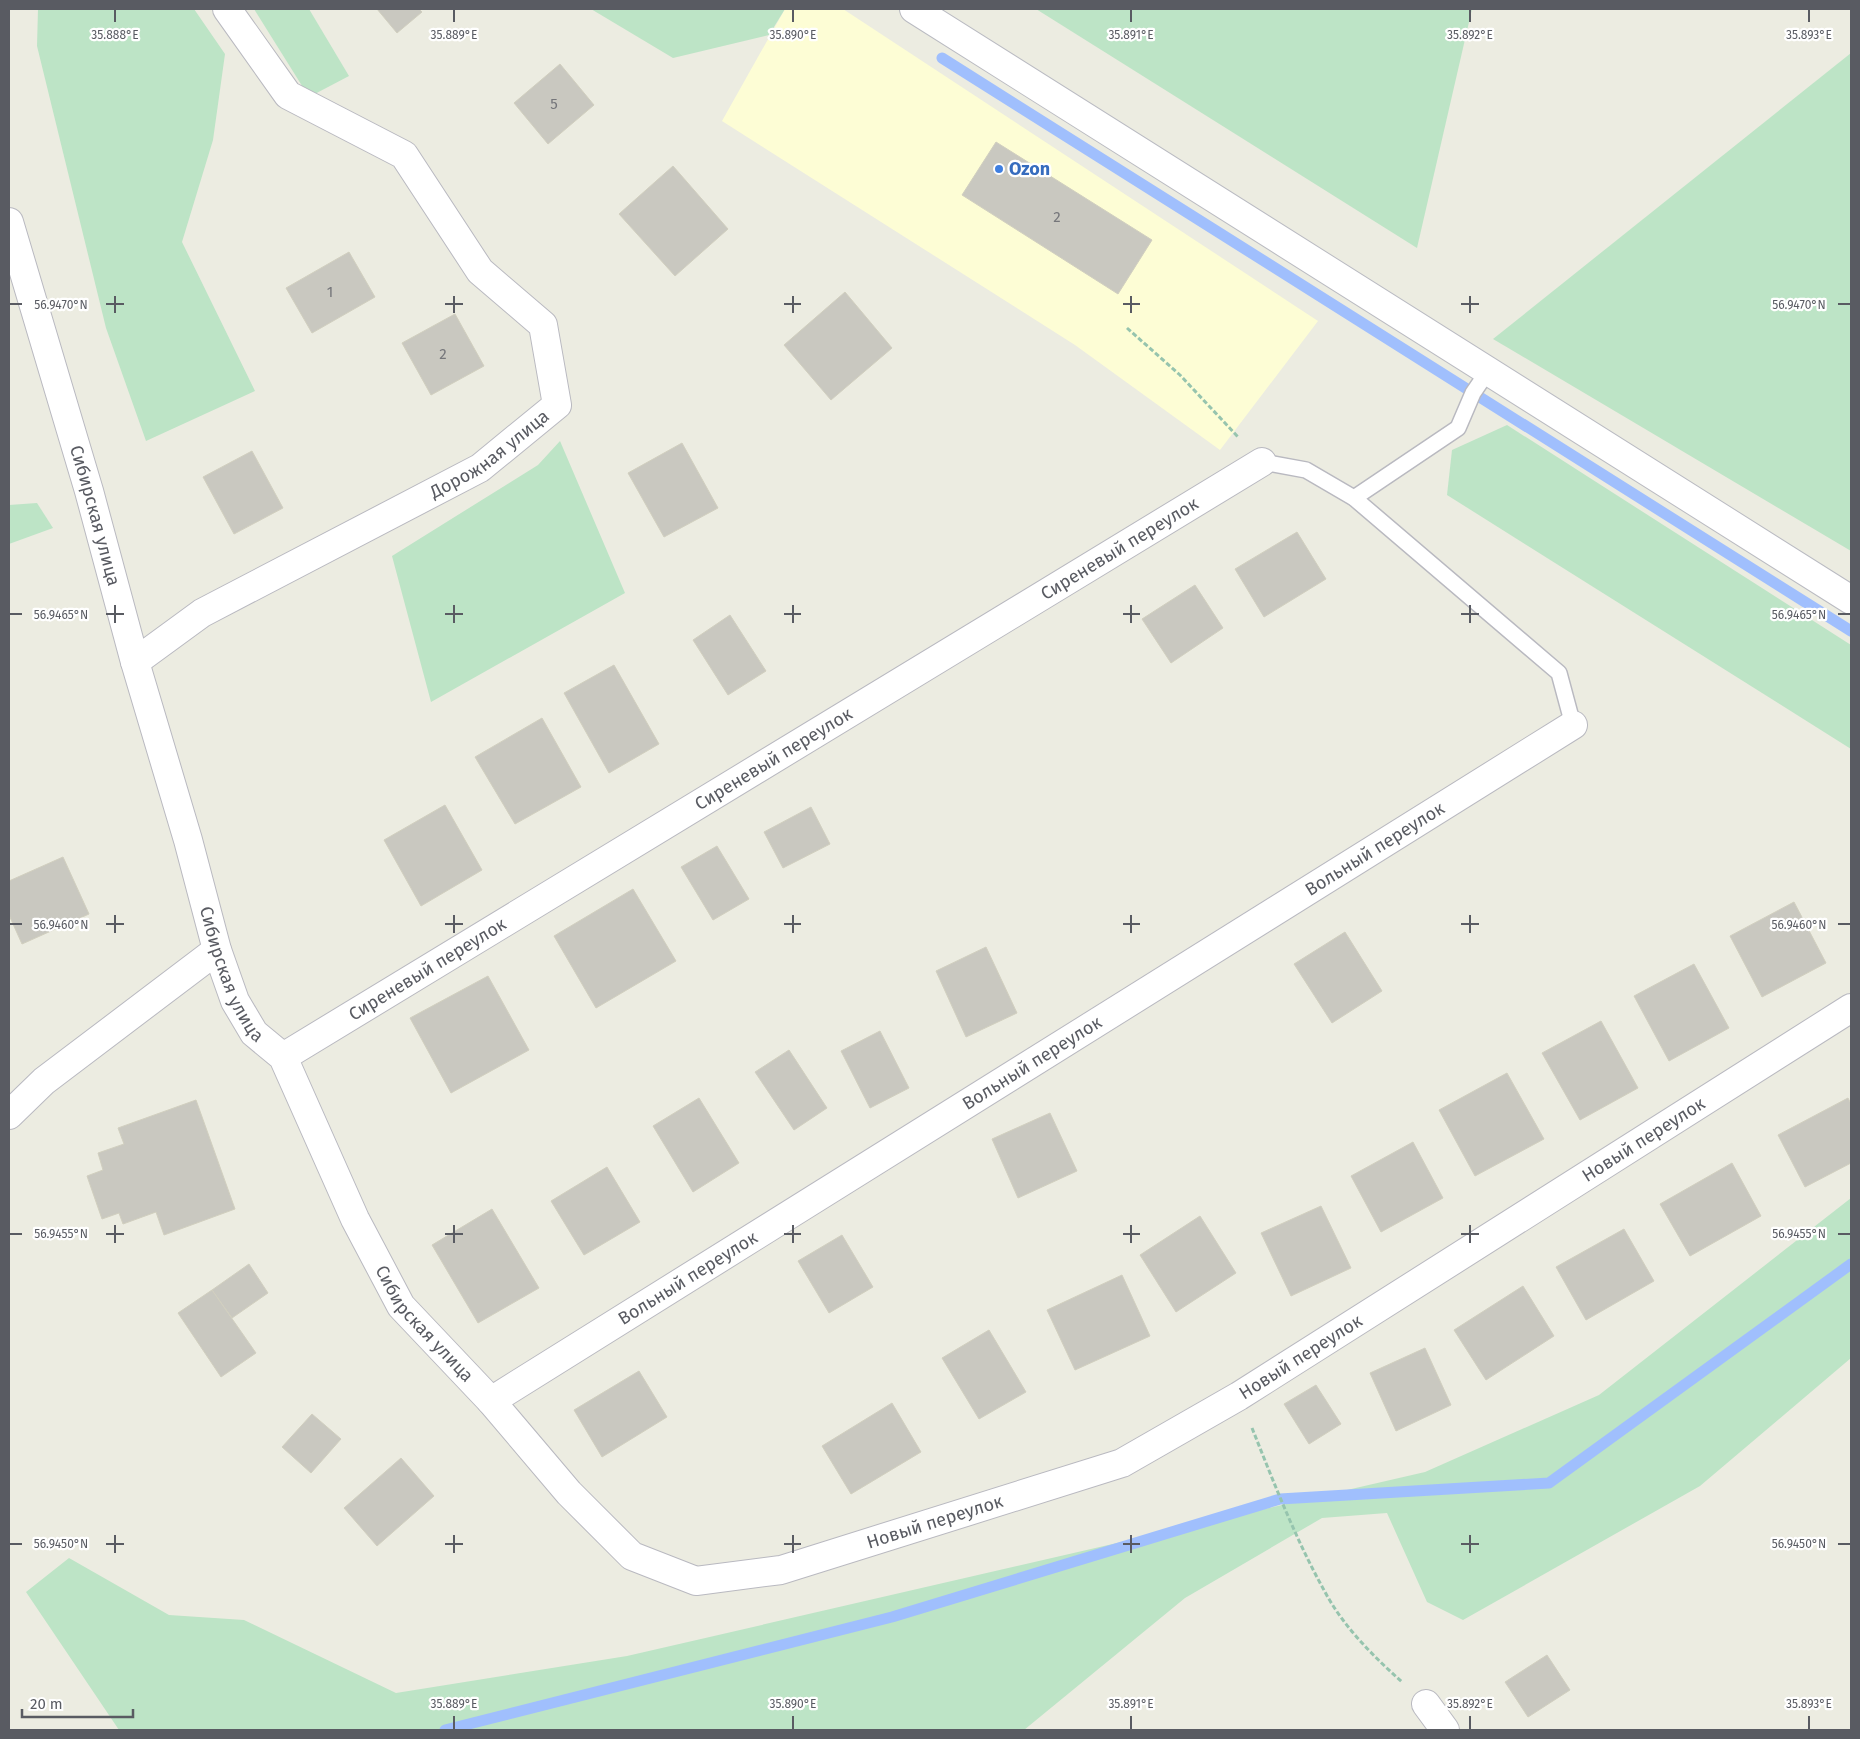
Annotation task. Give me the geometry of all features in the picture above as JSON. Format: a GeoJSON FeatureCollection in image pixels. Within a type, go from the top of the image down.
{"type":"FeatureCollection","features":[{"type":"Feature","properties":{"kind":"street","name":"Дорожная улица"},"geometry":{"type":"LineString","coordinates":[[135,662],[202,613],[480,468],[557,405],[543,325],[480,271],[404,155],[288,95],[227,9]]}},
{"type":"Feature","properties":{"kind":"street"},"geometry":{"type":"LineString","coordinates":[[914,9],[1851,600]]}},
{"type":"Feature","properties":{"kind":"street","name":"Сибирская улица"},"geometry":{"type":"LineString","coordinates":[[9,222],[89,492],[217,950],[235,1001],[254,1033],[283,1057],[355,1219],[401,1306],[491,1402],[569,1493],[632,1556],[696,1581]]}},
{"type":"Feature","properties":{"kind":"street","name":"Сиреневый переулок"},"geometry":{"type":"LineString","coordinates":[[283,1057],[1262,462]]}},
{"type":"Feature","properties":{"kind":"street","name":"Вольный переулок"},"geometry":{"type":"LineString","coordinates":[[491,1402],[1573,724]]}},
{"type":"Feature","properties":{"kind":"street"},"geometry":{"type":"LineString","coordinates":[[9,1115],[44,1081],[217,950]]}},
{"type":"Feature","properties":{"kind":"street","name":"Новый переулок"},"geometry":{"type":"LineString","coordinates":[[696,1581],[781,1570],[1122,1464],[1239,1396],[1851,1008]]}},
{"type":"Feature","properties":{"kind":"street"},"geometry":{"type":"LineString","coordinates":[[1426,1704],[1445,1730]]}},
{"type":"Feature","properties":{"kind":"lane"},"geometry":{"type":"LineString","coordinates":[[1354,498],[1458,428],[1474,393],[1488,371]]}},
{"type":"Feature","properties":{"kind":"lane"},"geometry":{"type":"LineString","coordinates":[[1262,462],[1306,470],[1354,498],[1559,673],[1573,724]]}},
{"type":"Feature","properties":{"kind":"path"},"geometry":{"type":"LineString","coordinates":[[1127,328],[1180,375],[1262,462]]}},
{"type":"Feature","properties":{"kind":"path"},"geometry":{"type":"LineString","coordinates":[[1239,1396],[1280,1499],[1325,1594],[1369,1652],[1426,1704]]}},
{"type":"Feature","properties":{"kind":"shaded area"},"geometry":{"type":"Polygon","coordinates":[[[38,9],[194,9],[225,54],[213,140],[182,242],[255,391],[146,441],[106,328],[37,46],[38,9]]]}},
{"type":"Feature","properties":{"kind":"shaded area"},"geometry":{"type":"Polygon","coordinates":[[[254,9],[309,9],[349,76],[309,97],[254,9]]]}},
{"type":"Feature","properties":{"kind":"shaded area"},"geometry":{"type":"Polygon","coordinates":[[[591,9],[785,9],[769,35],[673,58],[591,9]]]}},
{"type":"Feature","properties":{"kind":"shaded area"},"geometry":{"type":"Polygon","coordinates":[[[785,9],[843,9],[1318,321],[1220,450],[1075,345],[722,121],[785,9]]]}},
{"type":"Feature","properties":{"kind":"shaded area"},"geometry":{"type":"Polygon","coordinates":[[[1036,9],[1472,9],[1417,248],[1036,9]]]}},
{"type":"Feature","properties":{"kind":"shaded area"},"geometry":{"type":"Polygon","coordinates":[[[1851,53],[1851,551],[1493,339],[1851,53]]]}},
{"type":"Feature","properties":{"kind":"shaded area"},"geometry":{"type":"Polygon","coordinates":[[[1507,425],[1851,645],[1851,749],[1447,495],[1452,450],[1507,425]]]}},
{"type":"Feature","properties":{"kind":"shaded area"},"geometry":{"type":"Polygon","coordinates":[[[560,441],[625,593],[431,702],[392,556],[538,465],[560,441]]]}},
{"type":"Feature","properties":{"kind":"shaded area"},"geometry":{"type":"Polygon","coordinates":[[[37,503],[53,528],[9,544],[9,505],[37,503]]]}},
{"type":"Feature","properties":{"kind":"shaded area"},"geometry":{"type":"Polygon","coordinates":[[[1851,1198],[1851,1358],[1700,1486],[1463,1620],[1427,1602],[1387,1513],[1322,1518],[1185,1598],[1024,1730],[119,1730],[26,1592],[69,1558],[169,1615],[244,1620],[396,1693],[627,1656],[1425,1472],[1599,1395],[1851,1198]]]}},
{"type":"Feature","properties":{"kind":"building"},"geometry":{"type":"Polygon","coordinates":[[[377,9],[419,9],[422,12],[397,33],[377,9]]]}},
{"type":"Feature","properties":{"kind":"building"},"geometry":{"type":"Polygon","coordinates":[[[560,64],[594,105],[548,144],[514,103],[560,64]]]}},
{"type":"Feature","properties":{"kind":"building"},"geometry":{"type":"Polygon","coordinates":[[[996,142],[1152,240],[1118,294],[962,195],[996,142]]]}},
{"type":"Feature","properties":{"kind":"building"},"geometry":{"type":"Polygon","coordinates":[[[673,166],[728,229],[675,276],[619,214],[673,166]]]}},
{"type":"Feature","properties":{"kind":"building"},"geometry":{"type":"Polygon","coordinates":[[[349,252],[375,297],[312,333],[286,288],[349,252]]]}},
{"type":"Feature","properties":{"kind":"building"},"geometry":{"type":"Polygon","coordinates":[[[845,292],[892,348],[831,400],[784,345],[845,292]]]}},
{"type":"Feature","properties":{"kind":"building"},"geometry":{"type":"Polygon","coordinates":[[[455,314],[484,366],[431,395],[402,343],[455,314]]]}},
{"type":"Feature","properties":{"kind":"building"},"geometry":{"type":"Polygon","coordinates":[[[682,443],[718,508],[664,537],[628,473],[682,443]]]}},
{"type":"Feature","properties":{"kind":"building"},"geometry":{"type":"Polygon","coordinates":[[[252,451],[283,508],[234,534],[203,477],[252,451]]]}},
{"type":"Feature","properties":{"kind":"building"},"geometry":{"type":"Polygon","coordinates":[[[1297,532],[1326,579],[1264,617],[1235,569],[1297,532]]]}},
{"type":"Feature","properties":{"kind":"building"},"geometry":{"type":"Polygon","coordinates":[[[1195,585],[1223,628],[1171,663],[1142,619],[1195,585]]]}},
{"type":"Feature","properties":{"kind":"building"},"geometry":{"type":"Polygon","coordinates":[[[730,615],[766,671],[728,695],[693,640],[730,615]]]}},
{"type":"Feature","properties":{"kind":"building"},"geometry":{"type":"Polygon","coordinates":[[[614,665],[659,744],[609,773],[564,693],[614,665]]]}},
{"type":"Feature","properties":{"kind":"building"},"geometry":{"type":"Polygon","coordinates":[[[542,718],[581,787],[515,824],[475,757],[542,718]]]}},
{"type":"Feature","properties":{"kind":"building"},"geometry":{"type":"Polygon","coordinates":[[[445,805],[482,870],[421,906],[384,840],[445,805]]]}},
{"type":"Feature","properties":{"kind":"building"},"geometry":{"type":"Polygon","coordinates":[[[811,807],[830,844],[783,868],[764,832],[811,807]]]}},
{"type":"Feature","properties":{"kind":"building"},"geometry":{"type":"Polygon","coordinates":[[[717,846],[749,899],[713,920],[681,867],[717,846]]]}},
{"type":"Feature","properties":{"kind":"building"},"geometry":{"type":"Polygon","coordinates":[[[63,857],[89,914],[22,944],[9,915],[9,881],[63,857]]]}},
{"type":"Feature","properties":{"kind":"building"},"geometry":{"type":"Polygon","coordinates":[[[633,889],[676,961],[596,1008],[554,936],[633,889]]]}},
{"type":"Feature","properties":{"kind":"building"},"geometry":{"type":"Polygon","coordinates":[[[1794,902],[1826,963],[1762,997],[1730,936],[1794,902]]]}},
{"type":"Feature","properties":{"kind":"building"},"geometry":{"type":"Polygon","coordinates":[[[1345,932],[1382,991],[1332,1023],[1294,964],[1345,932]]]}},
{"type":"Feature","properties":{"kind":"building"},"geometry":{"type":"Polygon","coordinates":[[[986,947],[1017,1013],[966,1037],[936,971],[986,947]]]}},
{"type":"Feature","properties":{"kind":"building"},"geometry":{"type":"Polygon","coordinates":[[[1694,964],[1729,1028],[1669,1061],[1634,996],[1694,964]]]}},
{"type":"Feature","properties":{"kind":"building"},"geometry":{"type":"Polygon","coordinates":[[[488,976],[529,1050],[451,1093],[410,1018],[488,976]]]}},
{"type":"Feature","properties":{"kind":"building"},"geometry":{"type":"Polygon","coordinates":[[[1601,1021],[1638,1088],[1580,1120],[1542,1053],[1601,1021]]]}},
{"type":"Feature","properties":{"kind":"building"},"geometry":{"type":"Polygon","coordinates":[[[880,1031],[909,1088],[870,1108],[841,1051],[880,1031]]]}},
{"type":"Feature","properties":{"kind":"building"},"geometry":{"type":"Polygon","coordinates":[[[789,1050],[827,1108],[794,1130],[755,1072],[789,1050]]]}},
{"type":"Feature","properties":{"kind":"building"},"geometry":{"type":"Polygon","coordinates":[[[1507,1073],[1544,1139],[1475,1176],[1439,1110],[1507,1073]]]}},
{"type":"Feature","properties":{"kind":"building"},"geometry":{"type":"Polygon","coordinates":[[[699,1098],[739,1163],[693,1192],[653,1126],[699,1098]]]}},
{"type":"Feature","properties":{"kind":"building"},"geometry":{"type":"Polygon","coordinates":[[[1848,1098],[1851,1104],[1851,1163],[1805,1187],[1778,1135],[1848,1098]]]}},
{"type":"Feature","properties":{"kind":"building"},"geometry":{"type":"Polygon","coordinates":[[[196,1100],[235,1209],[164,1235],[156,1212],[123,1224],[119,1213],[102,1219],[87,1176],[103,1170],[98,1153],[124,1144],[118,1128],[196,1100]]]}},
{"type":"Feature","properties":{"kind":"building"},"geometry":{"type":"Polygon","coordinates":[[[1050,1113],[1077,1171],[1018,1198],[992,1139],[1050,1113]]]}},
{"type":"Feature","properties":{"kind":"building"},"geometry":{"type":"Polygon","coordinates":[[[1413,1142],[1443,1198],[1381,1232],[1351,1176],[1413,1142]]]}},
{"type":"Feature","properties":{"kind":"building"},"geometry":{"type":"Polygon","coordinates":[[[1732,1163],[1761,1216],[1690,1256],[1660,1204],[1732,1163]]]}},
{"type":"Feature","properties":{"kind":"building"},"geometry":{"type":"Polygon","coordinates":[[[607,1167],[640,1222],[584,1255],[551,1201],[607,1167]]]}},
{"type":"Feature","properties":{"kind":"building"},"geometry":{"type":"Polygon","coordinates":[[[1321,1206],[1351,1268],[1291,1296],[1261,1233],[1321,1206]]]}},
{"type":"Feature","properties":{"kind":"building"},"geometry":{"type":"Polygon","coordinates":[[[492,1209],[539,1288],[478,1323],[432,1245],[492,1209]]]}},
{"type":"Feature","properties":{"kind":"building"},"geometry":{"type":"Polygon","coordinates":[[[1200,1216],[1236,1273],[1176,1312],[1140,1255],[1200,1216]]]}},
{"type":"Feature","properties":{"kind":"building"},"geometry":{"type":"Polygon","coordinates":[[[1624,1229],[1654,1281],[1586,1320],[1556,1267],[1624,1229]]]}},
{"type":"Feature","properties":{"kind":"building"},"geometry":{"type":"Polygon","coordinates":[[[842,1235],[873,1287],[829,1313],[798,1261],[842,1235]]]}},
{"type":"Feature","properties":{"kind":"building"},"geometry":{"type":"Polygon","coordinates":[[[249,1264],[268,1293],[232,1318],[212,1290],[249,1264]]]}},
{"type":"Feature","properties":{"kind":"building"},"geometry":{"type":"Polygon","coordinates":[[[1122,1275],[1150,1336],[1075,1370],[1047,1310],[1122,1275]]]}},
{"type":"Feature","properties":{"kind":"building"},"geometry":{"type":"Polygon","coordinates":[[[1523,1286],[1554,1336],[1486,1380],[1454,1330],[1523,1286]]]}},
{"type":"Feature","properties":{"kind":"building"},"geometry":{"type":"Polygon","coordinates":[[[212,1290],[256,1353],[221,1377],[178,1313],[212,1290]]]}},
{"type":"Feature","properties":{"kind":"building"},"geometry":{"type":"Polygon","coordinates":[[[989,1330],[1026,1392],[979,1419],[942,1358],[989,1330]]]}},
{"type":"Feature","properties":{"kind":"building"},"geometry":{"type":"Polygon","coordinates":[[[1425,1348],[1451,1405],[1396,1431],[1370,1373],[1425,1348]]]}},
{"type":"Feature","properties":{"kind":"building"},"geometry":{"type":"Polygon","coordinates":[[[639,1371],[667,1417],[602,1457],[574,1410],[639,1371]]]}},
{"type":"Feature","properties":{"kind":"building"},"geometry":{"type":"Polygon","coordinates":[[[1316,1385],[1341,1424],[1309,1444],[1284,1404],[1316,1385]]]}},
{"type":"Feature","properties":{"kind":"building"},"geometry":{"type":"Polygon","coordinates":[[[892,1403],[921,1452],[851,1494],[822,1446],[892,1403]]]}},
{"type":"Feature","properties":{"kind":"building"},"geometry":{"type":"Polygon","coordinates":[[[312,1414],[341,1439],[311,1473],[282,1447],[312,1414]]]}},
{"type":"Feature","properties":{"kind":"building"},"geometry":{"type":"Polygon","coordinates":[[[401,1458],[434,1496],[377,1546],[344,1508],[401,1458]]]}},
{"type":"Feature","properties":{"kind":"building"},"geometry":{"type":"Polygon","coordinates":[[[1547,1655],[1570,1690],[1528,1717],[1505,1682],[1547,1655]]]}},
{"type":"Feature","properties":{"kind":"waterway"},"geometry":{"type":"LineString","coordinates":[[942,58],[1851,631]]}},
{"type":"Feature","properties":{"kind":"waterway"},"geometry":{"type":"LineString","coordinates":[[445,1730],[892,1617],[1280,1499],[1549,1483],[1851,1264]]}},
{"type":"Feature","properties":{"kind":"place","name":"Ozon"},"geometry":{"type":"Point","coordinates":[999,169]}}]}
